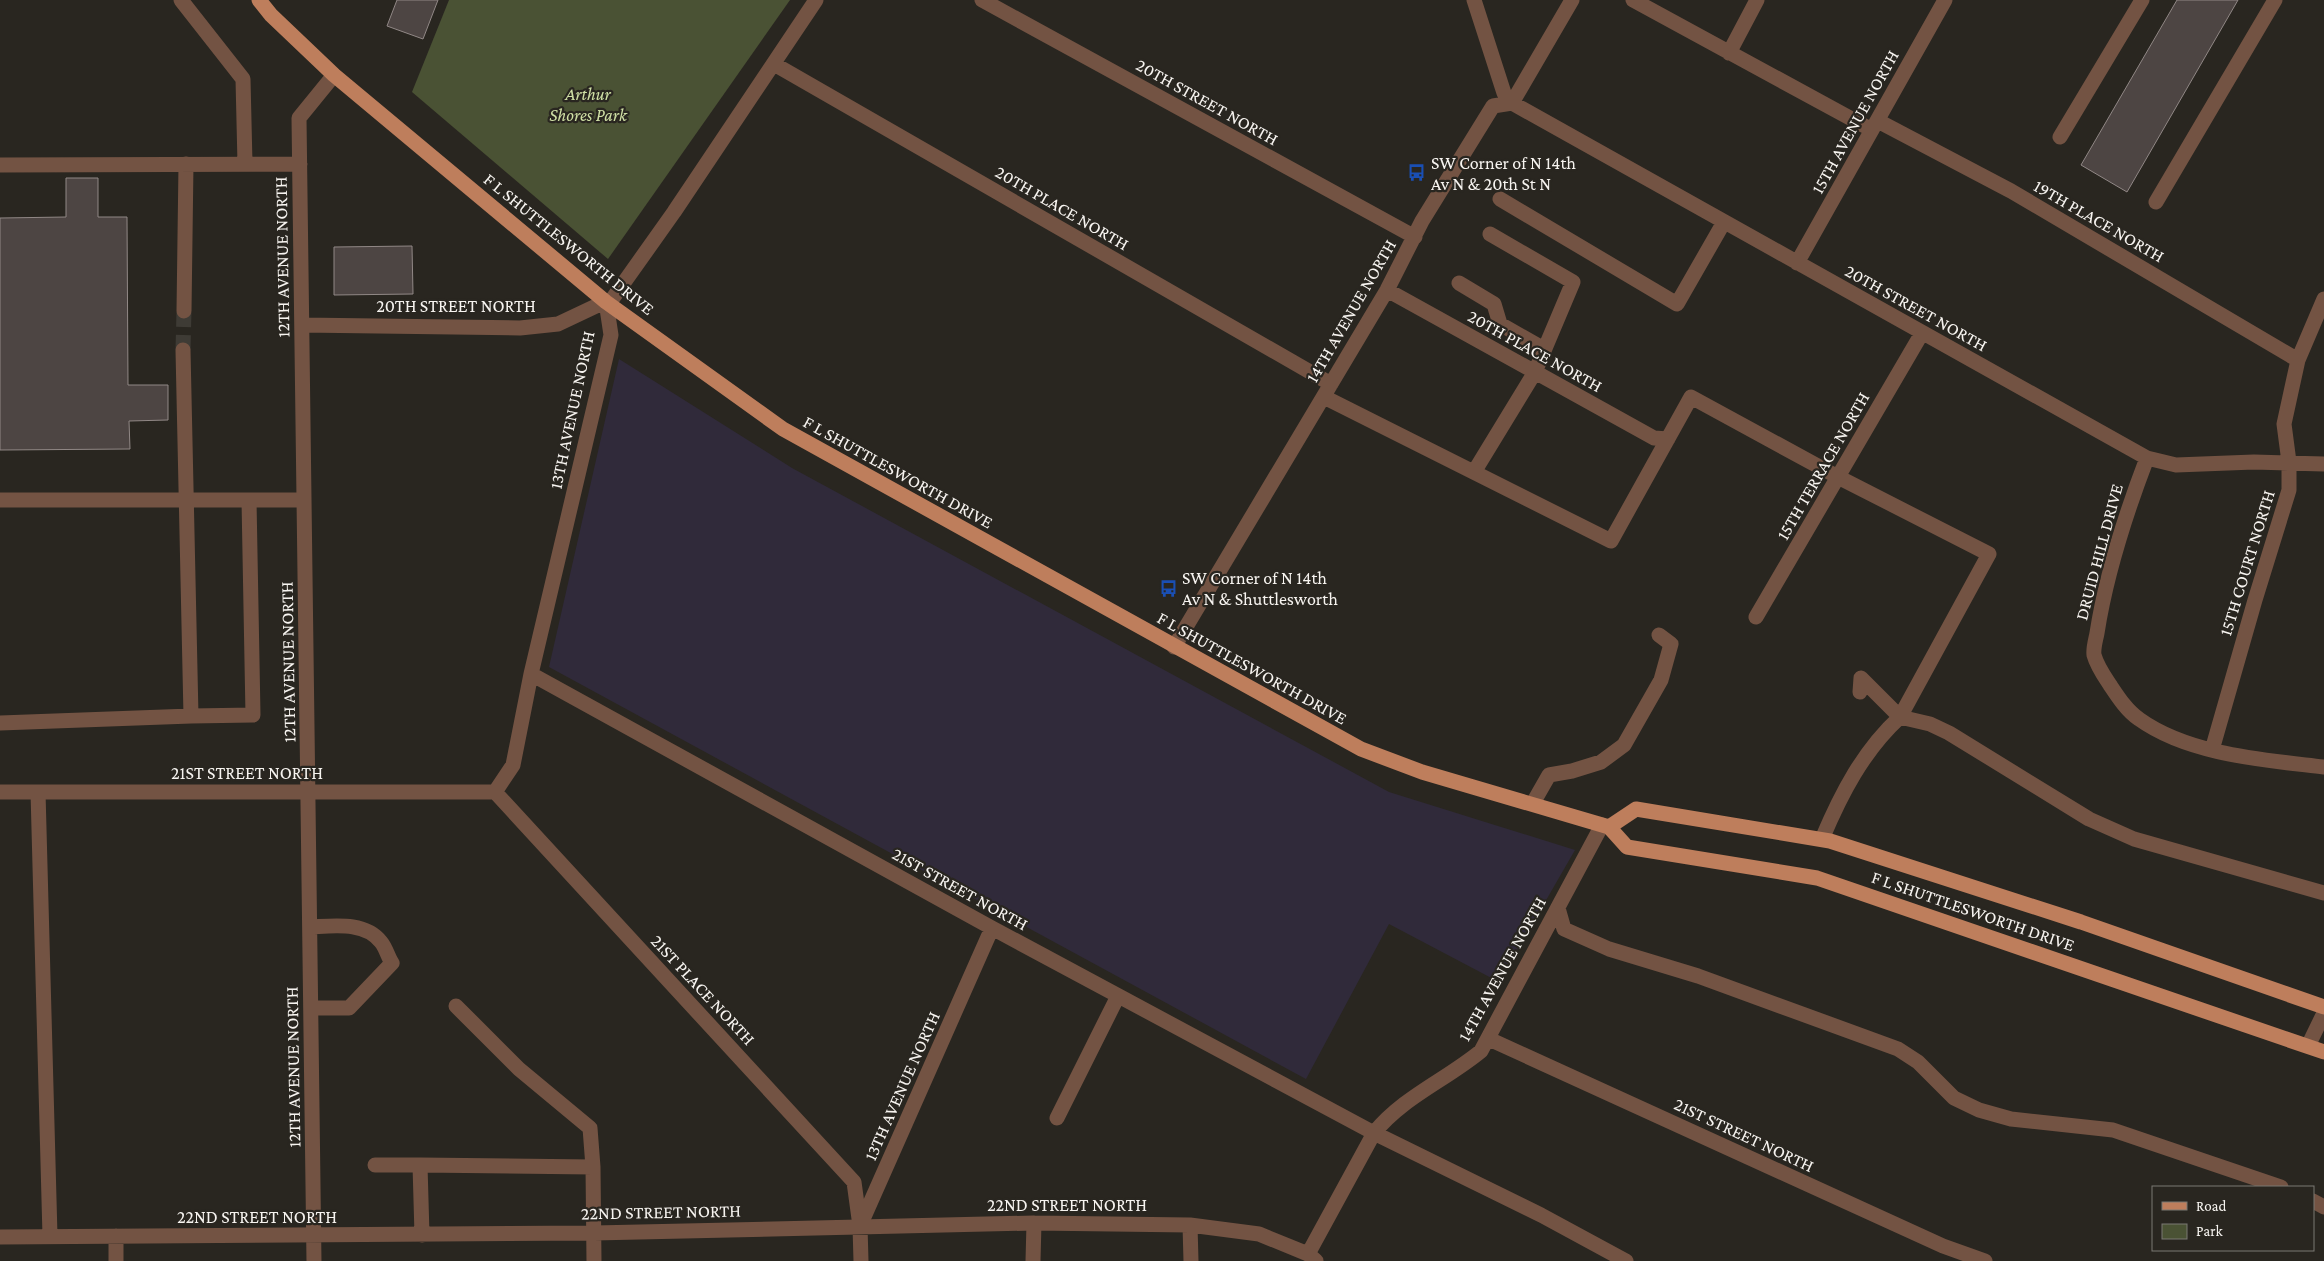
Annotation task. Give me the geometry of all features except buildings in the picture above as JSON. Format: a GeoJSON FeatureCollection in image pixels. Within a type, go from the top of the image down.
{"type":"FeatureCollection","features":[{"type":"Feature","properties":{"kind":"main road","name":"F L SHUTTLESWORTH DRIVE"},"geometry":{"type":"LineString","coordinates":[[259,0],[271,15],[334,75],[606,302],[782,429],[1361,749],[1422,772],[1606,826],[1627,847],[1817,878],[2324,1052]]}},
{"type":"Feature","properties":{"kind":"main road","name":"F L SHUTTLESWORTH DRIVE"},"geometry":{"type":"LineString","coordinates":[[1606,826],[1636,809],[1822,839],[1919,868],[2081,922],[2324,1007]]}},
{"type":"Feature","properties":{"kind":"street"},"geometry":{"type":"LineString","coordinates":[[181,0],[243,79],[245,164]]}},
{"type":"Feature","properties":{"kind":"street"},"geometry":{"type":"LineString","coordinates":[[606,302],[613,298],[668,220],[816,0]]}},
{"type":"Feature","properties":{"kind":"street","name":"20TH STREET NORTH"},"geometry":{"type":"LineString","coordinates":[[982,0],[1415,237]]}},
{"type":"Feature","properties":{"kind":"street"},"geometry":{"type":"LineString","coordinates":[[1474,0],[1504,92],[1512,103],[1572,0]]}},
{"type":"Feature","properties":{"kind":"street","name":"19TH PLACE NORTH"},"geometry":{"type":"LineString","coordinates":[[1633,0],[1730,53],[1875,126],[2011,191],[2298,360]]}},
{"type":"Feature","properties":{"kind":"street"},"geometry":{"type":"LineString","coordinates":[[1730,53],[1757,0]]}},
{"type":"Feature","properties":{"kind":"street","name":"15TH AVENUE NORTH"},"geometry":{"type":"LineString","coordinates":[[1797,263],[1946,0]]}},
{"type":"Feature","properties":{"kind":"street"},"geometry":{"type":"LineString","coordinates":[[2060,137],[2142,0]]}},
{"type":"Feature","properties":{"kind":"street"},"geometry":{"type":"LineString","coordinates":[[2156,202],[2275,0]]}},
{"type":"Feature","properties":{"kind":"street","name":"20TH PLACE NORTH"},"geometry":{"type":"LineString","coordinates":[[774,64],[1328,391],[1474,472],[1611,541],[1668,439],[1654,438],[1386,290]]}},
{"type":"Feature","properties":{"kind":"street","name":"12TH AVENUE NORTH"},"geometry":{"type":"LineString","coordinates":[[314,1261],[299,118],[334,75]]}},
{"type":"Feature","properties":{"kind":"street","name":"20TH STREET NORTH"},"geometry":{"type":"LineString","coordinates":[[1512,103],[2147,458],[2176,465],[2289,462],[2324,464]]}},
{"type":"Feature","properties":{"kind":"street","name":"14TH AVENUE NORTH"},"geometry":{"type":"LineString","coordinates":[[1174,647],[1328,391],[1386,290],[1422,221],[1493,106],[1512,103]]}},
{"type":"Feature","properties":{"kind":"street"},"geometry":{"type":"LineString","coordinates":[[0,164],[300,164]]}},
{"type":"Feature","properties":{"kind":"street"},"geometry":{"type":"LineString","coordinates":[[184,310],[186,164]]}},
{"type":"Feature","properties":{"kind":"street"},"geometry":{"type":"LineString","coordinates":[[1500,199],[1677,304],[1724,222]]}},
{"type":"Feature","properties":{"kind":"street"},"geometry":{"type":"LineString","coordinates":[[1474,472],[1535,372],[1573,282],[1490,234]]}},
{"type":"Feature","properties":{"kind":"street"},"geometry":{"type":"LineString","coordinates":[[1459,283],[1494,304],[1500,324],[1544,349]]}},
{"type":"Feature","properties":{"kind":"street","name":"15TH COURT NORTH"},"geometry":{"type":"LineString","coordinates":[[2212,750],[2289,490],[2289,462],[2284,424],[2298,360],[2324,299]]}},
{"type":"Feature","properties":{"kind":"street","name":"20TH STREET NORTH"},"geometry":{"type":"LineString","coordinates":[[302,325],[520,328],[558,324],[606,302]]}},
{"type":"Feature","properties":{"kind":"street","name":"13TH AVENUE NORTH"},"geometry":{"type":"LineString","coordinates":[[495,792],[513,765],[531,674],[611,335],[606,302]]}},
{"type":"Feature","properties":{"kind":"street","name":"15TH TERRACE NORTH"},"geometry":{"type":"LineString","coordinates":[[1756,617],[1922,333]]}},
{"type":"Feature","properties":{"kind":"street"},"geometry":{"type":"LineString","coordinates":[[183,350],[191,716]]}},
{"type":"Feature","properties":{"kind":"street"},"geometry":{"type":"LineString","coordinates":[[1668,439],[1691,397],[1838,477],[1988,554],[1900,717],[1881,735],[1863,761],[1840,798],[1822,839]]}},
{"type":"Feature","properties":{"kind":"street","name":"DRUID HILL DRIVE"},"geometry":{"type":"LineString","coordinates":[[2147,458],[2136,486],[2101,604],[2094,653],[2102,672],[2119,699],[2138,718],[2164,734],[2212,750],[2270,761],[2324,766]]}},
{"type":"Feature","properties":{"kind":"street"},"geometry":{"type":"LineString","coordinates":[[0,500],[304,500]]}},
{"type":"Feature","properties":{"kind":"street"},"geometry":{"type":"LineString","coordinates":[[0,723],[253,714],[249,500]]}},
{"type":"Feature","properties":{"kind":"street"},"geometry":{"type":"LineString","coordinates":[[1533,804],[1549,775],[1572,771],[1601,762],[1624,745],[1661,680],[1670,644],[1659,635]]}},
{"type":"Feature","properties":{"kind":"street","name":"21ST STREET NORTH"},"geometry":{"type":"LineString","coordinates":[[531,674],[1118,996],[1374,1133],[1540,1215],[1626,1261]]}},
{"type":"Feature","properties":{"kind":"street"},"geometry":{"type":"LineString","coordinates":[[1860,692],[1861,678],[1900,717],[1930,724],[1949,733],[2089,819],[2134,839],[2324,893]]}},
{"type":"Feature","properties":{"kind":"street","name":"21ST STREET NORTH"},"geometry":{"type":"LineString","coordinates":[[0,792],[495,792]]}},
{"type":"Feature","properties":{"kind":"street"},"geometry":{"type":"LineString","coordinates":[[38,792],[50,1236]]}},
{"type":"Feature","properties":{"kind":"street","name":"21ST PLACE NORTH"},"geometry":{"type":"LineString","coordinates":[[495,792],[854,1182],[860,1226]]}},
{"type":"Feature","properties":{"kind":"street","name":"14TH AVENUE NORTH"},"geometry":{"type":"LineString","coordinates":[[1312,1258],[1374,1133],[1392,1114],[1433,1083],[1462,1066],[1481,1051],[1558,908],[1606,826]]}},
{"type":"Feature","properties":{"kind":"street"},"geometry":{"type":"LineString","coordinates":[[1558,908],[1564,929],[1610,949],[1698,976],[1898,1049],[1918,1062],[1954,1098],[1978,1110],[2011,1119],[2112,1130],[2278,1186]]}},
{"type":"Feature","properties":{"kind":"street"},"geometry":{"type":"LineString","coordinates":[[310,927],[349,926],[364,930],[381,941],[392,963],[349,1008],[311,1008]]}},
{"type":"Feature","properties":{"kind":"street","name":"13TH AVENUE NORTH"},"geometry":{"type":"LineString","coordinates":[[861,1261],[860,1226],[992,928]]}},
{"type":"Feature","properties":{"kind":"street"},"geometry":{"type":"LineString","coordinates":[[1057,1118],[1118,996]]}},
{"type":"Feature","properties":{"kind":"street"},"geometry":{"type":"LineString","coordinates":[[456,1006],[520,1069],[590,1128],[593,1167],[594,1261]]}},
{"type":"Feature","properties":{"kind":"street"},"geometry":{"type":"LineString","coordinates":[[2308,1046],[2324,1013]]}},
{"type":"Feature","properties":{"kind":"street","name":"21ST STREET NORTH"},"geometry":{"type":"LineString","coordinates":[[1489,1039],[1943,1246],[1985,1261]]}},
{"type":"Feature","properties":{"kind":"street"},"geometry":{"type":"LineString","coordinates":[[375,1165],[593,1167]]}},
{"type":"Feature","properties":{"kind":"street"},"geometry":{"type":"LineString","coordinates":[[420,1165],[422,1235]]}},
{"type":"Feature","properties":{"kind":"street"},"geometry":{"type":"LineString","coordinates":[[1032,1261],[1034,1223]]}},
{"type":"Feature","properties":{"kind":"street","name":"22ND STREET NORTH"},"geometry":{"type":"LineString","coordinates":[[0,1237],[594,1233],[1034,1223],[1190,1225],[1259,1234],[1312,1258]]}},
{"type":"Feature","properties":{"kind":"street"},"geometry":{"type":"LineString","coordinates":[[1190,1225],[1190,1261]]}},
{"type":"Feature","properties":{"kind":"street"},"geometry":{"type":"LineString","coordinates":[[116,1236],[116,1261]]}},
{"type":"Feature","properties":{"kind":"shaded area"},"geometry":{"type":"Polygon","coordinates":[[[619,359],[792,468],[1389,792],[1575,850],[1499,982],[1389,924],[1306,1079],[549,667],[619,359]]]}},
{"type":"Feature","properties":{"kind":"green space","name":"Arthur Shores Park"},"geometry":{"type":"Polygon","coordinates":[[[449,0],[790,0],[608,259],[412,92],[449,0]]]}},
{"type":"Feature","properties":{"kind":"tunnel"},"geometry":{"type":"LineString","coordinates":[[183,350],[184,311]]}},
{"type":"Feature","properties":{"kind":"place","name":"SW Corner of N 14th Av N & 20th St N"},"geometry":{"type":"Point","coordinates":[1417,173]}},
{"type":"Feature","properties":{"kind":"place","name":"SW Corner of N 14th Av N & Shuttlesworth"},"geometry":{"type":"Point","coordinates":[1168,588]}}]}
